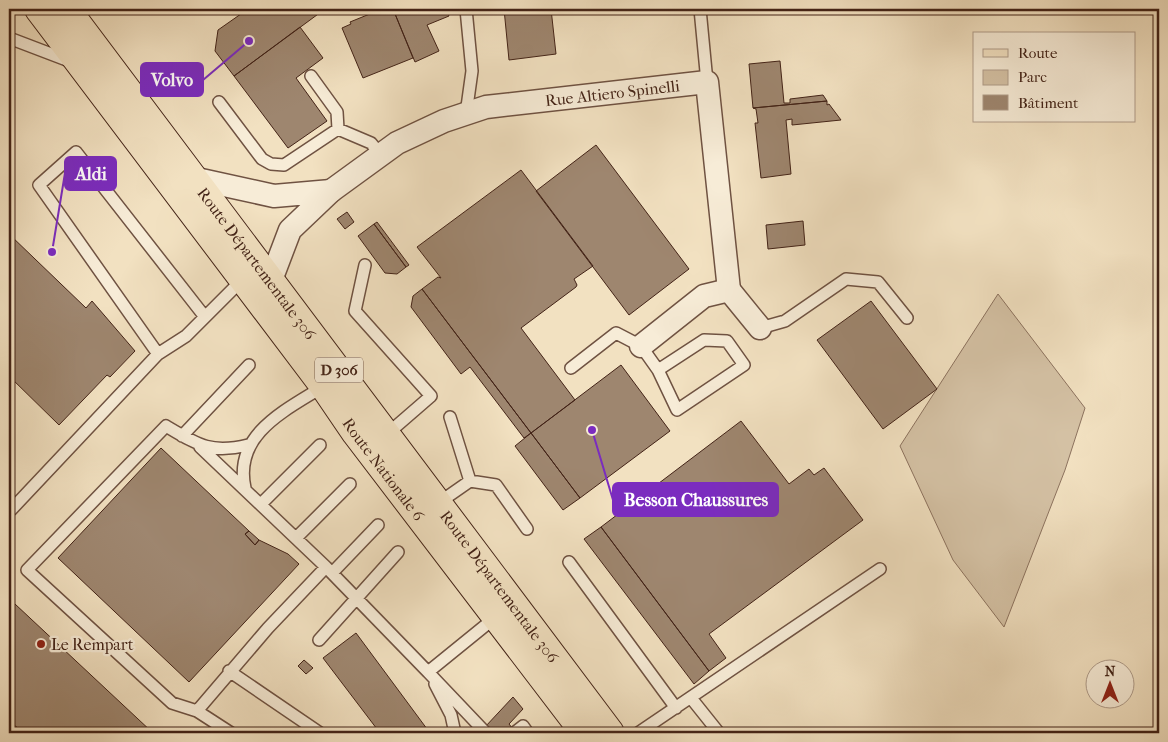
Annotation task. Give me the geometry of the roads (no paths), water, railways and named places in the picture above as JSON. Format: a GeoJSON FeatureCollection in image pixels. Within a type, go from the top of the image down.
{"type":"FeatureCollection","features":[{"type":"Feature","properties":{"kind":"main road","name":"Route Départementale 306"},"geometry":{"type":"LineString","coordinates":[[39,9],[167,140],[192,178],[271,280],[333,380],[386,435],[427,507],[610,733]]}},
{"type":"Feature","properties":{"kind":"main road"},"geometry":{"type":"LineString","coordinates":[[52,9],[91,61]]}},
{"type":"Feature","properties":{"kind":"main road","name":"Route Départementale 306"},"geometry":{"type":"LineString","coordinates":[[66,9],[91,61],[242,280]]}},
{"type":"Feature","properties":{"kind":"main road","name":"Route Nationale 6"},"geometry":{"type":"LineString","coordinates":[[242,280],[333,380],[356,433],[427,507],[454,563],[528,659]]}},
{"type":"Feature","properties":{"kind":"main road","name":"Route Départementale 306"},"geometry":{"type":"LineString","coordinates":[[528,659],[585,733]]}},
{"type":"Feature","properties":{"kind":"street","name":"Rue Altiero Spinelli"},"geometry":{"type":"LineString","coordinates":[[271,280],[290,230],[331,191],[397,144],[444,121],[486,107],[707,82]]}},
{"type":"Feature","properties":{"kind":"street"},"geometry":{"type":"LineString","coordinates":[[707,82],[729,290],[760,328]]}},
{"type":"Feature","properties":{"kind":"street","name":"Rue Altiero Spinelli"},"geometry":{"type":"LineString","coordinates":[[192,178],[274,196],[331,191]]}},
{"type":"Feature","properties":{"kind":"street"},"geometry":{"type":"LineString","coordinates":[[640,346],[704,296],[729,290]]}},
{"type":"Feature","properties":{"kind":"lane"},"geometry":{"type":"LineString","coordinates":[[466,9],[472,71],[466,114]]}},
{"type":"Feature","properties":{"kind":"lane"},"geometry":{"type":"LineString","coordinates":[[700,9],[707,82]]}},
{"type":"Feature","properties":{"kind":"lane"},"geometry":{"type":"LineString","coordinates":[[9,38],[30,46],[91,61]]}},
{"type":"Feature","properties":{"kind":"lane"},"geometry":{"type":"LineString","coordinates":[[9,47],[30,46]]}},
{"type":"Feature","properties":{"kind":"lane"},"geometry":{"type":"LineString","coordinates":[[311,76],[337,112],[338,128]]}},
{"type":"Feature","properties":{"kind":"lane"},"geometry":{"type":"LineString","coordinates":[[219,102],[262,159],[272,164],[284,165],[338,128]]}},
{"type":"Feature","properties":{"kind":"lane"},"geometry":{"type":"LineString","coordinates":[[338,128],[371,143],[381,156]]}},
{"type":"Feature","properties":{"kind":"lane"},"geometry":{"type":"LineString","coordinates":[[158,354],[39,185],[76,152],[205,317]]}},
{"type":"Feature","properties":{"kind":"lane"},"geometry":{"type":"LineString","coordinates":[[365,265],[355,311],[431,396],[386,435]]}},
{"type":"Feature","properties":{"kind":"lane"},"geometry":{"type":"LineString","coordinates":[[760,328],[785,321],[846,279],[878,282],[907,318]]}},
{"type":"Feature","properties":{"kind":"lane"},"geometry":{"type":"LineString","coordinates":[[9,509],[11,510],[158,354],[186,336],[242,280]]}},
{"type":"Feature","properties":{"kind":"lane"},"geometry":{"type":"LineString","coordinates":[[571,368],[616,333],[640,346],[658,370],[676,410],[744,365],[727,342],[704,340],[658,370]]}},
{"type":"Feature","properties":{"kind":"lane"},"geometry":{"type":"LineString","coordinates":[[182,436],[249,365]]}},
{"type":"Feature","properties":{"kind":"lane"},"geometry":{"type":"LineString","coordinates":[[245,488],[242,468],[248,445],[279,414],[333,380]]}},
{"type":"Feature","properties":{"kind":"lane"},"geometry":{"type":"LineString","coordinates":[[450,417],[470,481]]}},
{"type":"Feature","properties":{"kind":"lane"},"geometry":{"type":"LineString","coordinates":[[231,733],[197,711],[172,704],[27,570],[166,426],[198,446],[245,488],[329,570],[486,733]]}},
{"type":"Feature","properties":{"kind":"lane"},"geometry":{"type":"LineString","coordinates":[[198,446],[216,450],[248,445]]}},
{"type":"Feature","properties":{"kind":"lane"},"geometry":{"type":"LineString","coordinates":[[261,504],[320,445]]}},
{"type":"Feature","properties":{"kind":"lane"},"geometry":{"type":"LineString","coordinates":[[427,507],[470,481],[496,484],[527,529]]}},
{"type":"Feature","properties":{"kind":"lane"},"geometry":{"type":"LineString","coordinates":[[296,538],[350,484]]}},
{"type":"Feature","properties":{"kind":"lane"},"geometry":{"type":"LineString","coordinates":[[197,711],[229,671],[329,570],[378,525]]}},
{"type":"Feature","properties":{"kind":"lane"},"geometry":{"type":"LineString","coordinates":[[319,640],[398,552]]}},
{"type":"Feature","properties":{"kind":"lane"},"geometry":{"type":"LineString","coordinates":[[569,562],[676,708]]}},
{"type":"Feature","properties":{"kind":"lane"},"geometry":{"type":"LineString","coordinates":[[638,733],[880,569]]}},
{"type":"Feature","properties":{"kind":"lane"},"geometry":{"type":"LineString","coordinates":[[428,672],[496,616]]}},
{"type":"Feature","properties":{"kind":"lane"},"geometry":{"type":"LineString","coordinates":[[229,671],[320,733]]}},
{"type":"Feature","properties":{"kind":"lane"},"geometry":{"type":"LineString","coordinates":[[428,672],[451,715],[455,733]]}},
{"type":"Feature","properties":{"kind":"lane"},"geometry":{"type":"LineString","coordinates":[[691,698],[719,733]]}},
{"type":"Feature","properties":{"kind":"lane"},"geometry":{"type":"LineString","coordinates":[[514,733],[523,726],[528,733]]}},
{"type":"Feature","properties":{"kind":"place","name":"Volvo"},"geometry":{"type":"Point","coordinates":[249,41]}},
{"type":"Feature","properties":{"kind":"place","name":"Aldi"},"geometry":{"type":"Point","coordinates":[52,252]}},
{"type":"Feature","properties":{"kind":"place","name":"Besson Chaussures"},"geometry":{"type":"Point","coordinates":[592,430]}},
{"type":"Feature","properties":{"kind":"place","name":"Le Rempart"},"geometry":{"type":"Point","coordinates":[41,644]}}]}
